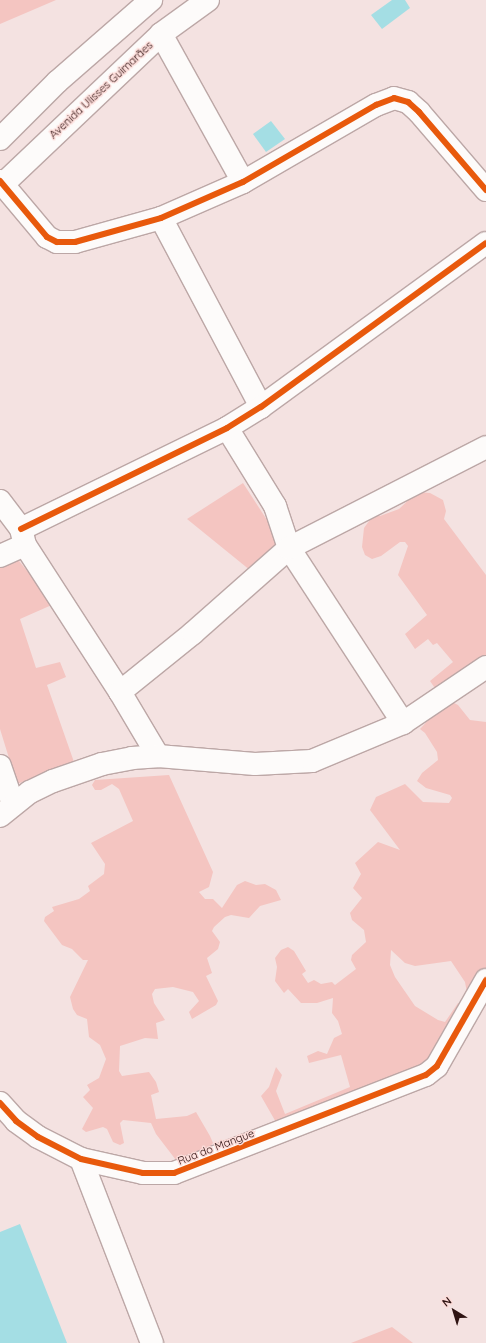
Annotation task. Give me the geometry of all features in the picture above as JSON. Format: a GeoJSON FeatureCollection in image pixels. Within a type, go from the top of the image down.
{"type":"FeatureCollection","features":[{"type":"Feature","properties":{"kind":"street","name":"Avenida Ulisses Guimarães"},"geometry":{"type":"LineString","coordinates":[[1,184],[161,34],[208,0]]}},
{"type":"Feature","properties":{"kind":"street"},"geometry":{"type":"LineString","coordinates":[[0,138],[141,3]]}},
{"type":"Feature","properties":{"kind":"street"},"geometry":{"type":"LineString","coordinates":[[161,34],[243,182]]}},
{"type":"Feature","properties":{"kind":"street"},"geometry":{"type":"LineString","coordinates":[[1,184],[47,237],[57,242],[75,242],[161,218],[243,182],[376,105],[394,98],[408,102],[419,112],[486,190]]}},
{"type":"Feature","properties":{"kind":"street"},"geometry":{"type":"LineString","coordinates":[[161,218],[261,406]]}},
{"type":"Feature","properties":{"kind":"street"},"geometry":{"type":"LineString","coordinates":[[0,556],[23,537],[227,428],[261,406],[486,243]]}},
{"type":"Feature","properties":{"kind":"street"},"geometry":{"type":"LineString","coordinates":[[227,428],[276,506],[289,548],[403,723]]}},
{"type":"Feature","properties":{"kind":"street"},"geometry":{"type":"LineString","coordinates":[[120,692],[193,633],[289,548],[486,447]]}},
{"type":"Feature","properties":{"kind":"street"},"geometry":{"type":"LineString","coordinates":[[0,501],[120,692],[158,756]]}},
{"type":"Feature","properties":{"kind":"street"},"geometry":{"type":"LineString","coordinates":[[0,766],[7,810],[53,781],[102,764],[158,756],[255,764],[312,761],[403,723],[486,667]]}},
{"type":"Feature","properties":{"kind":"street","name":"Rua do Mangue"},"geometry":{"type":"LineString","coordinates":[[0,1103],[8,1125],[38,1137],[81,1159],[143,1173],[174,1173],[409,1083],[432,1071],[447,1050],[486,980]]}},
{"type":"Feature","properties":{"kind":"street"},"geometry":{"type":"LineString","coordinates":[[81,1159],[152,1343]]}},
{"type":"Feature","properties":{"kind":"shaded area"},"geometry":{"type":"Polygon","coordinates":[[[0,0],[56,0],[0,24],[0,0]]]}},
{"type":"Feature","properties":{"kind":"shaded area"},"geometry":{"type":"Polygon","coordinates":[[[243,483],[278,537],[277,548],[256,575],[187,519],[243,483]]]}},
{"type":"Feature","properties":{"kind":"shaded area"},"geometry":{"type":"Polygon","coordinates":[[[417,492],[430,493],[443,500],[446,511],[444,519],[486,575],[486,667],[441,697],[430,681],[453,662],[437,643],[433,645],[428,639],[415,649],[405,634],[427,615],[398,575],[408,546],[405,542],[400,542],[381,556],[372,559],[365,555],[362,547],[364,528],[374,514],[380,516],[399,509],[417,492]]]}},
{"type":"Feature","properties":{"kind":"shaded area"},"geometry":{"type":"Polygon","coordinates":[[[15,556],[54,604],[20,619],[36,668],[60,662],[66,677],[47,685],[74,762],[17,784],[0,729],[0,562],[15,556]]]}},
{"type":"Feature","properties":{"kind":"shaded area"},"geometry":{"type":"Polygon","coordinates":[[[452,702],[458,705],[470,720],[486,722],[486,970],[467,993],[465,982],[451,961],[415,966],[405,963],[391,950],[390,965],[395,977],[415,1006],[438,1020],[445,1022],[458,1003],[465,1008],[424,1071],[281,1131],[261,1096],[269,1087],[276,1067],[282,1075],[276,1091],[285,1114],[350,1087],[341,1055],[309,1063],[307,1056],[318,1051],[327,1054],[334,1038],[342,1034],[338,1021],[332,1013],[333,998],[317,1003],[301,1003],[288,989],[284,993],[275,981],[277,967],[275,958],[281,950],[288,947],[294,951],[306,971],[302,974],[308,983],[314,980],[321,984],[332,982],[335,985],[356,969],[351,960],[352,955],[366,942],[364,930],[352,920],[350,913],[362,898],[353,888],[361,874],[355,863],[378,842],[400,850],[370,810],[376,797],[405,784],[423,802],[449,803],[452,798],[450,795],[426,788],[417,781],[422,773],[438,760],[437,752],[425,733],[420,729],[432,716],[452,702]]]}},
{"type":"Feature","properties":{"kind":"shaded area"},"geometry":{"type":"Polygon","coordinates":[[[169,775],[213,872],[209,887],[199,892],[205,899],[213,899],[222,908],[237,885],[245,881],[256,885],[265,884],[276,890],[281,900],[260,906],[249,918],[231,915],[225,917],[214,927],[212,931],[220,942],[218,949],[207,958],[212,973],[206,976],[218,1001],[216,1005],[192,1019],[189,1012],[199,1001],[193,992],[173,987],[155,989],[152,994],[154,1003],[165,1020],[156,1023],[158,1039],[145,1038],[120,1046],[119,1071],[122,1076],[149,1072],[156,1082],[159,1092],[151,1095],[156,1119],[187,1116],[196,1112],[210,1136],[213,1143],[200,1159],[179,1164],[156,1134],[151,1123],[123,1120],[120,1123],[124,1143],[120,1145],[113,1142],[107,1129],[103,1127],[86,1132],[82,1129],[93,1108],[83,1097],[90,1090],[87,1085],[99,1078],[106,1059],[100,1045],[89,1037],[87,1019],[77,1015],[73,1009],[70,997],[88,960],[83,960],[72,949],[62,945],[44,921],[45,917],[54,911],[52,907],[79,899],[90,891],[88,886],[104,874],[105,864],[91,843],[133,821],[119,789],[112,784],[101,790],[95,790],[92,785],[95,780],[169,775]]]}},
{"type":"Feature","properties":{"kind":"shaded area"},"geometry":{"type":"Polygon","coordinates":[[[392,1327],[413,1343],[351,1343],[392,1327]]]}},
{"type":"Feature","properties":{"kind":"water"},"geometry":{"type":"Polygon","coordinates":[[[392,0],[405,0],[410,8],[382,29],[371,15],[392,0]]]}},
{"type":"Feature","properties":{"kind":"water"},"geometry":{"type":"Polygon","coordinates":[[[271,121],[285,139],[266,152],[253,134],[271,121]]]}},
{"type":"Feature","properties":{"kind":"water"},"geometry":{"type":"Polygon","coordinates":[[[20,1224],[67,1343],[0,1343],[0,1232],[20,1224]]]}},
{"type":"Feature","properties":{"kind":"cycle path"},"geometry":{"type":"LineString","coordinates":[[0,181],[47,237],[57,242],[75,242],[161,218],[243,182],[376,105],[394,98],[408,102],[419,112],[486,190]]}},
{"type":"Feature","properties":{"kind":"cycle path"},"geometry":{"type":"LineString","coordinates":[[21,529],[227,428],[261,407],[486,243]]}},
{"type":"Feature","properties":{"kind":"cycle path"},"geometry":{"type":"LineString","coordinates":[[0,1103],[16,1121],[38,1137],[81,1159],[143,1173],[174,1173],[426,1075],[437,1066],[486,980]]}}]}
